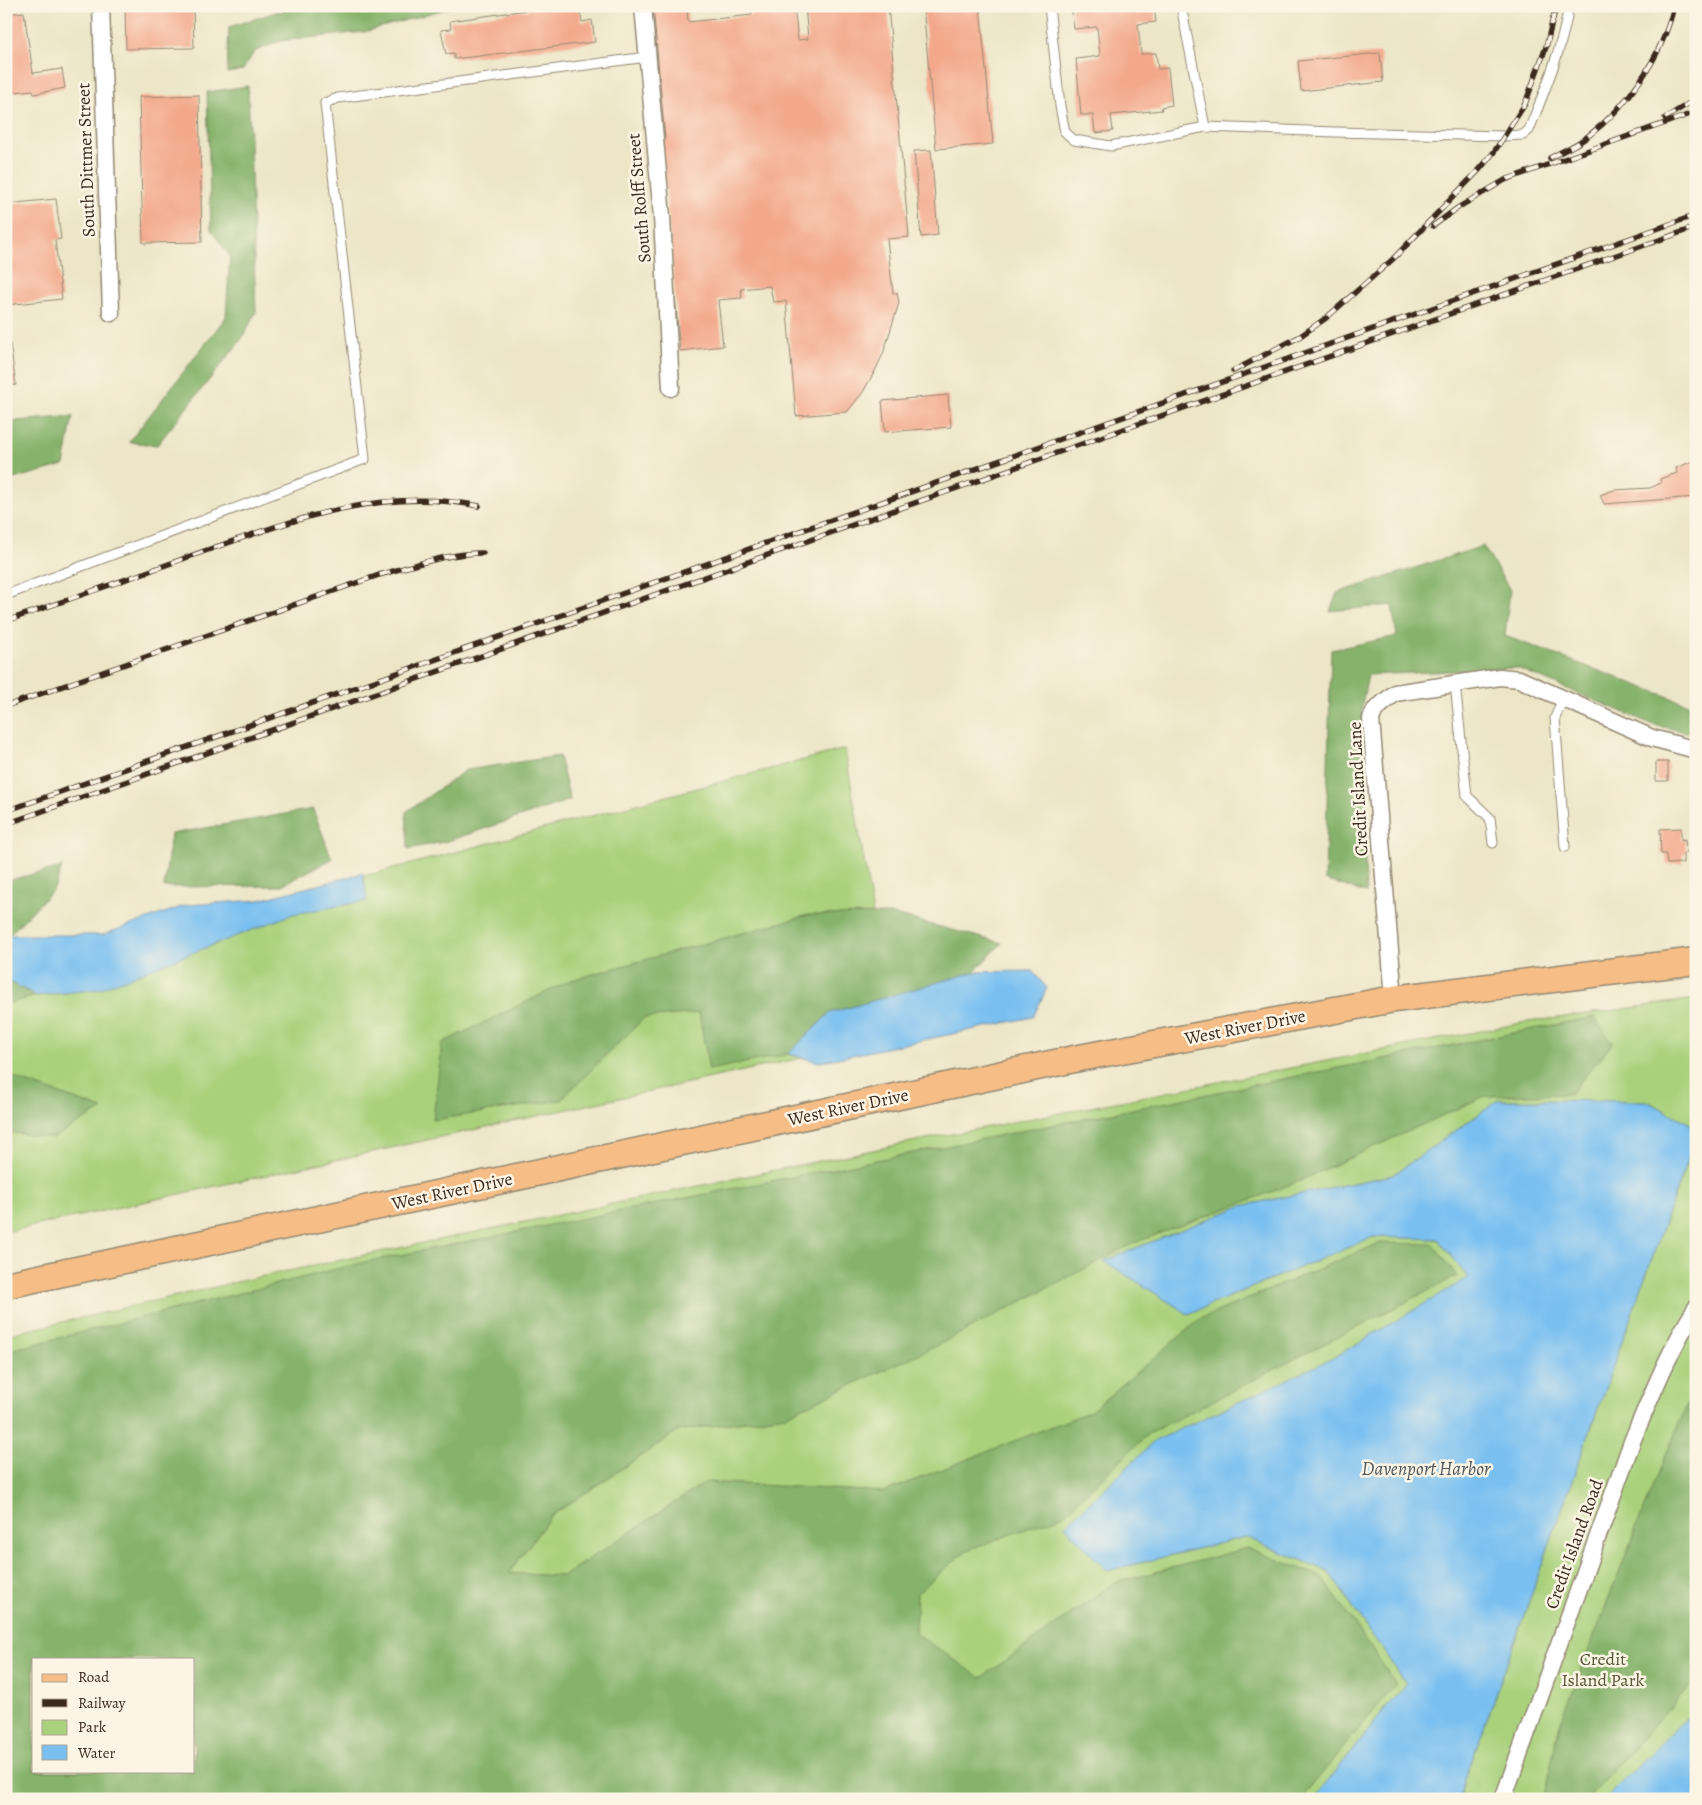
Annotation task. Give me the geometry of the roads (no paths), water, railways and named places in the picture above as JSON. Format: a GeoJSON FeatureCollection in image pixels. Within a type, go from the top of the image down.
{"type":"FeatureCollection","features":[{"type":"Feature","properties":{"kind":"main road","name":"West River Drive"},"geometry":{"type":"LineString","coordinates":[[6,1285],[1069,1060],[1394,999],[1696,961]]}},
{"type":"Feature","properties":{"kind":"street","name":"South Dittmer Street"},"geometry":{"type":"LineString","coordinates":[[101,6],[111,313]]}},
{"type":"Feature","properties":{"kind":"street","name":"South Rolff Street"},"geometry":{"type":"LineString","coordinates":[[643,6],[662,217],[671,388]]}},
{"type":"Feature","properties":{"kind":"street","name":"Credit Island Lane"},"geometry":{"type":"LineString","coordinates":[[1394,999],[1371,719],[1375,710],[1395,693],[1500,677],[1520,679],[1652,738],[1696,750]]}},
{"type":"Feature","properties":{"kind":"street","name":"Credit Island Road"},"geometry":{"type":"LineString","coordinates":[[1504,1799],[1633,1439],[1680,1332],[1696,1308]]}},
{"type":"Feature","properties":{"kind":"lane"},"geometry":{"type":"LineString","coordinates":[[1049,6],[1060,106],[1065,132],[1074,140],[1111,146],[1205,127],[1335,132],[1523,135],[1529,130],[1549,79],[1566,24],[1569,6]]}},
{"type":"Feature","properties":{"kind":"lane"},"geometry":{"type":"LineString","coordinates":[[1181,6],[1205,127]]}},
{"type":"Feature","properties":{"kind":"lane"},"geometry":{"type":"LineString","coordinates":[[6,594],[365,459],[325,104],[338,98],[647,57]]}},
{"type":"Feature","properties":{"kind":"lane"},"geometry":{"type":"LineString","coordinates":[[1455,684],[1467,796],[1490,818],[1493,843]]}},
{"type":"Feature","properties":{"kind":"lane"},"geometry":{"type":"LineString","coordinates":[[1563,698],[1555,718],[1565,847]]}},
{"type":"Feature","properties":{"kind":"water"},"geometry":{"type":"Polygon","coordinates":[[[363,873],[367,901],[293,914],[99,989],[37,996],[6,980],[6,935],[102,935],[187,905],[259,900],[363,873]]]}},
{"type":"Feature","properties":{"kind":"water"},"geometry":{"type":"Polygon","coordinates":[[[1032,971],[1047,988],[1033,1017],[819,1062],[788,1054],[830,1013],[974,972],[1032,971]]]}},
{"type":"Feature","properties":{"kind":"water","name":"Davenport Harbor"},"geometry":{"type":"Polygon","coordinates":[[[1499,1100],[1647,1101],[1696,1127],[1696,1135],[1458,1799],[1314,1799],[1406,1683],[1328,1571],[1245,1537],[1107,1571],[1065,1526],[1155,1441],[1333,1358],[1468,1278],[1438,1239],[1373,1237],[1188,1314],[1104,1261],[1241,1206],[1393,1175],[1499,1100]]]}},
{"type":"Feature","properties":{"kind":"water"},"geometry":{"type":"Polygon","coordinates":[[[1696,1708],[1696,1799],[1605,1799],[1696,1708]]]}},
{"type":"Feature","properties":{"kind":"railway"},"geometry":{"type":"LineString","coordinates":[[1233,371],[1299,337],[1326,318],[1393,259],[1480,169],[1494,152],[1525,104],[1546,47],[1556,6]]}},
{"type":"Feature","properties":{"kind":"railway"},"geometry":{"type":"LineString","coordinates":[[1550,158],[1587,137],[1616,111],[1652,62],[1661,44],[1674,6]]}},
{"type":"Feature","properties":{"kind":"railway"},"geometry":{"type":"LineString","coordinates":[[1665,118],[1696,99]]}},
{"type":"Feature","properties":{"kind":"railway"},"geometry":{"type":"LineString","coordinates":[[1433,226],[1459,207],[1505,180],[1696,112]]}},
{"type":"Feature","properties":{"kind":"railway"},"geometry":{"type":"LineString","coordinates":[[6,811],[1696,215]]}},
{"type":"Feature","properties":{"kind":"railway"},"geometry":{"type":"LineString","coordinates":[[6,824],[1696,227]]}},
{"type":"Feature","properties":{"kind":"railway"},"geometry":{"type":"LineString","coordinates":[[6,621],[259,532],[330,511],[404,500],[441,501],[479,506]]}},
{"type":"Feature","properties":{"kind":"railway"},"geometry":{"type":"LineString","coordinates":[[6,706],[379,575],[456,555],[483,553]]}},
{"type":"Feature","properties":{"kind":"park label","name":"Credit Island Park"},"geometry":{"type":"Point","coordinates":[1603,1669]}}]}
